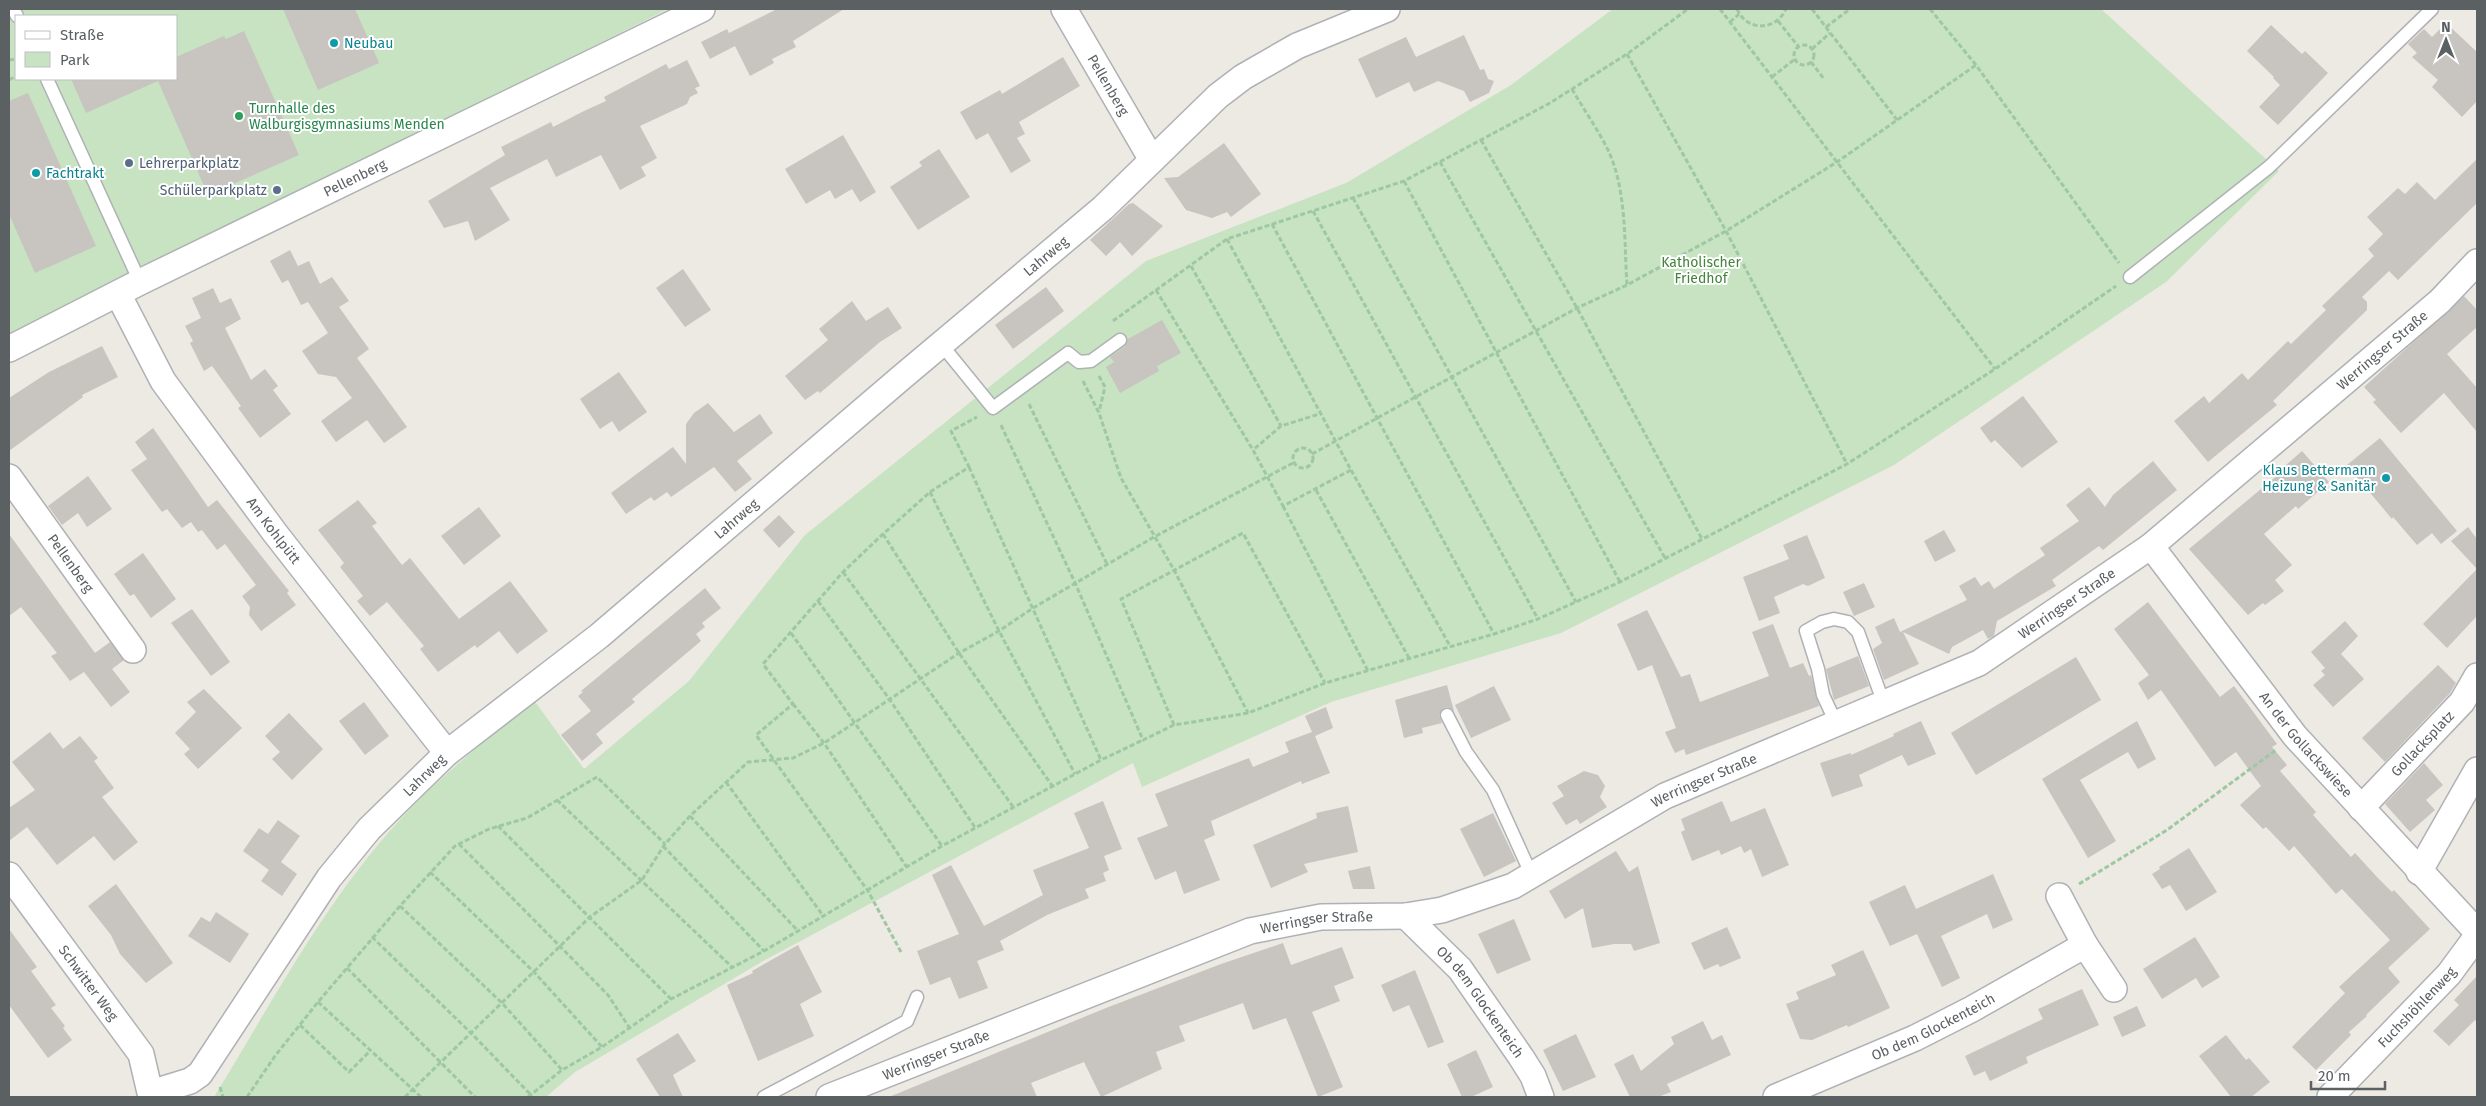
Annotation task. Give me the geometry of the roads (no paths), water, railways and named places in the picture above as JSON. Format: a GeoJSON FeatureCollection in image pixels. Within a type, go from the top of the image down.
{"type":"FeatureCollection","features":[{"type":"Feature","properties":{"kind":"street","name":"Pellenberg"},"geometry":{"type":"LineString","coordinates":[[9,349],[140,282],[702,9]]}},
{"type":"Feature","properties":{"kind":"street","name":"Pellenberg"},"geometry":{"type":"LineString","coordinates":[[1064,9],[1152,160]]}},
{"type":"Feature","properties":{"kind":"street","name":"Lahrweg"},"geometry":{"type":"LineString","coordinates":[[151,1095],[190,1081],[200,1074],[329,878],[369,829],[447,753],[599,636],[1103,208],[1218,96],[1244,77],[1297,46],[1387,9]]}},
{"type":"Feature","properties":{"kind":"street","name":"Werringser Straße"},"geometry":{"type":"LineString","coordinates":[[829,1097],[1250,931],[1320,916],[1406,916],[1442,910],[1513,886],[1665,796],[1979,663],[2151,546],[2440,301],[2477,262]]}},
{"type":"Feature","properties":{"kind":"street","name":"Am Kohlpütt"},"geometry":{"type":"LineString","coordinates":[[118,294],[163,382],[275,533],[447,753]]}},
{"type":"Feature","properties":{"kind":"street","name":"Pellenberg"},"geometry":{"type":"LineString","coordinates":[[9,477],[133,650]]}},
{"type":"Feature","properties":{"kind":"street","name":"An der Gollackswiese"},"geometry":{"type":"LineString","coordinates":[[2151,546],[2295,736],[2419,872],[2477,932]]}},
{"type":"Feature","properties":{"kind":"street","name":"Gollacksplatz"},"geometry":{"type":"LineString","coordinates":[[2361,808],[2462,702],[2477,676]]}},
{"type":"Feature","properties":{"kind":"street"},"geometry":{"type":"LineString","coordinates":[[2419,872],[2477,770]]}},
{"type":"Feature","properties":{"kind":"street","name":"Schwitter Weg"},"geometry":{"type":"LineString","coordinates":[[9,874],[141,1054],[151,1095]]}},
{"type":"Feature","properties":{"kind":"street"},"geometry":{"type":"LineString","coordinates":[[2059,896],[2085,945],[2114,989]]}},
{"type":"Feature","properties":{"kind":"street","name":"Ob dem Glockenteich"},"geometry":{"type":"LineString","coordinates":[[1406,916],[1460,969],[1521,1057],[1533,1076],[1541,1097]]}},
{"type":"Feature","properties":{"kind":"street","name":"Fuchshöhlenweg"},"geometry":{"type":"LineString","coordinates":[[2330,1097],[2449,974],[2477,936]]}},
{"type":"Feature","properties":{"kind":"street","name":"Ob dem Glockenteich"},"geometry":{"type":"LineString","coordinates":[[1776,1097],[1915,1038],[1972,1009],[2085,945]]}},
{"type":"Feature","properties":{"kind":"lane"},"geometry":{"type":"LineString","coordinates":[[2130,277],[2269,167],[2432,9]]}},
{"type":"Feature","properties":{"kind":"lane"},"geometry":{"type":"LineString","coordinates":[[47,80],[140,282]]}},
{"type":"Feature","properties":{"kind":"lane"},"geometry":{"type":"LineString","coordinates":[[941,344],[993,408],[1068,353],[1079,362],[1091,361],[1120,340]]}},
{"type":"Feature","properties":{"kind":"lane"},"geometry":{"type":"LineString","coordinates":[[1836,724],[1823,695],[1818,669],[1806,631],[1822,622],[1834,620],[1848,622],[1858,632],[1884,704]]}},
{"type":"Feature","properties":{"kind":"lane"},"geometry":{"type":"LineString","coordinates":[[1447,715],[1466,752],[1492,790],[1532,876]]}},
{"type":"Feature","properties":{"kind":"lane"},"geometry":{"type":"LineString","coordinates":[[764,1097],[907,1021],[917,997]]}},
{"type":"Feature","properties":{"kind":"place","name":"Neubau"},"geometry":{"type":"Point","coordinates":[334,43]}},
{"type":"Feature","properties":{"kind":"place","name":"Turnhalle des Walburgisgymnasiums Menden"},"geometry":{"type":"Point","coordinates":[239,116]}},
{"type":"Feature","properties":{"kind":"place","name":"Lehrerparkplatz"},"geometry":{"type":"Point","coordinates":[129,163]}},
{"type":"Feature","properties":{"kind":"place","name":"Fachtrakt"},"geometry":{"type":"Point","coordinates":[36,173]}},
{"type":"Feature","properties":{"kind":"place","name":"Schülerparkplatz"},"geometry":{"type":"Point","coordinates":[277,190]}},
{"type":"Feature","properties":{"kind":"place","name":"Klaus Bettermann Heizung & Sanitär"},"geometry":{"type":"Point","coordinates":[2386,478]}},
{"type":"Feature","properties":{"kind":"park label","name":"Katholischer Friedhof"},"geometry":{"type":"Point","coordinates":[1701,270]}}]}
